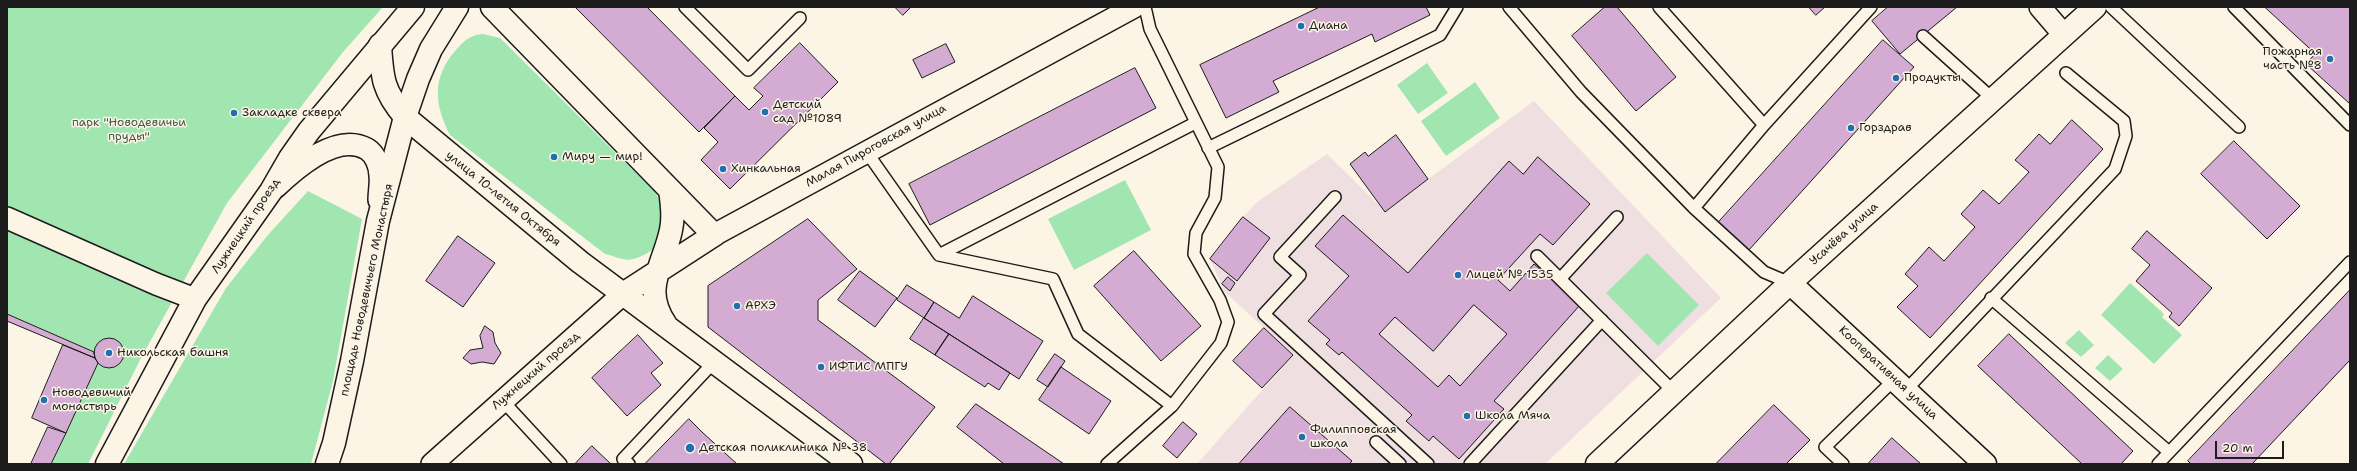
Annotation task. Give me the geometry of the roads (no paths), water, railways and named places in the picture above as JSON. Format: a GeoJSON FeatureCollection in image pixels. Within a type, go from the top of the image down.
{"type":"FeatureCollection","features":[{"type":"Feature","properties":{"kind":"street","name":"Лужнецкий проезд"},"geometry":{"type":"LineString","coordinates":[[107,464],[195,299],[271,191],[290,158],[309,131],[413,7]]}},
{"type":"Feature","properties":{"kind":"street","name":"площадь Новодевичьего Монастыря"},"geometry":{"type":"LineString","coordinates":[[327,464],[334,443],[352,361],[378,221],[405,117],[418,79],[431,49],[457,7]]}},
{"type":"Feature","properties":{"kind":"street"},"geometry":{"type":"LineString","coordinates":[[492,7],[714,235]]}},
{"type":"Feature","properties":{"kind":"street","name":"Малая Пироговская улица"},"geometry":{"type":"LineString","coordinates":[[623,294],[714,235],[866,151],[1134,7]]}},
{"type":"Feature","properties":{"kind":"street"},"geometry":{"type":"LineString","coordinates":[[2040,7],[2064,35]]}},
{"type":"Feature","properties":{"kind":"street","name":"Усачёва улица"},"geometry":{"type":"LineString","coordinates":[[1597,464],[1790,283],[2095,7]]}},
{"type":"Feature","properties":{"kind":"street","name":"улица 10-летия Октября"},"geometry":{"type":"LineString","coordinates":[[380,45],[382,74],[390,99],[405,117],[568,252],[851,464]]}},
{"type":"Feature","properties":{"kind":"street"},"geometry":{"type":"LineString","coordinates":[[271,191],[300,166],[324,152],[339,146],[361,146],[371,151],[380,174],[378,221]]}},
{"type":"Feature","properties":{"kind":"street","name":"улица 10-летия Октября"},"geometry":{"type":"LineString","coordinates":[[667,325],[657,310],[654,293],[658,272],[671,230],[670,190]]}},
{"type":"Feature","properties":{"kind":"street"},"geometry":{"type":"LineString","coordinates":[[7,218],[156,284],[195,299]]}},
{"type":"Feature","properties":{"kind":"street","name":"Кооперативная улица"},"geometry":{"type":"LineString","coordinates":[[1790,283],[1985,464]]}},
{"type":"Feature","properties":{"kind":"street","name":"Лужнецкий проезд"},"geometry":{"type":"LineString","coordinates":[[432,464],[502,400],[623,294]]}},
{"type":"Feature","properties":{"kind":"lane"},"geometry":{"type":"LineString","coordinates":[[685,7],[748,70],[800,18]]}},
{"type":"Feature","properties":{"kind":"lane"},"geometry":{"type":"LineString","coordinates":[[1106,464],[1172,406],[1221,342],[1228,322],[1220,300],[1194,254],[1196,233],[1215,198],[1218,167],[1150,29],[1144,7]]}},
{"type":"Feature","properties":{"kind":"lane"},"geometry":{"type":"LineString","coordinates":[[1208,148],[1440,35],[1457,7]]}},
{"type":"Feature","properties":{"kind":"lane"},"geometry":{"type":"LineString","coordinates":[[1509,7],[1581,92],[1694,208],[1764,272],[1790,283]]}},
{"type":"Feature","properties":{"kind":"lane"},"geometry":{"type":"LineString","coordinates":[[1660,7],[1764,125]]}},
{"type":"Feature","properties":{"kind":"lane"},"geometry":{"type":"LineString","coordinates":[[1694,208],[1764,125],[1871,7]]}},
{"type":"Feature","properties":{"kind":"lane"},"geometry":{"type":"LineString","coordinates":[[2111,7],[2239,127]]}},
{"type":"Feature","properties":{"kind":"lane"},"geometry":{"type":"LineString","coordinates":[[2234,7],[2350,125]]}},
{"type":"Feature","properties":{"kind":"lane"},"geometry":{"type":"LineString","coordinates":[[1923,36],[1993,100]]}},
{"type":"Feature","properties":{"kind":"lane"},"geometry":{"type":"LineString","coordinates":[[1843,464],[1825,447],[1900,385],[1992,298],[2115,169],[2126,136],[2124,121],[2066,73]]}},
{"type":"Feature","properties":{"kind":"lane"},"geometry":{"type":"LineString","coordinates":[[939,255],[1195,123]]}},
{"type":"Feature","properties":{"kind":"lane"},"geometry":{"type":"LineString","coordinates":[[866,151],[939,255],[1053,279],[1078,334],[1172,406]]}},
{"type":"Feature","properties":{"kind":"lane"},"geometry":{"type":"LineString","coordinates":[[1334,197],[1280,257],[1300,275],[1264,314],[1428,464]]}},
{"type":"Feature","properties":{"kind":"lane"},"geometry":{"type":"LineString","coordinates":[[1560,279],[1617,217]]}},
{"type":"Feature","properties":{"kind":"lane"},"geometry":{"type":"LineString","coordinates":[[1537,256],[1674,392]]}},
{"type":"Feature","properties":{"kind":"lane"},"geometry":{"type":"LineString","coordinates":[[2158,464],[2350,262]]}},
{"type":"Feature","properties":{"kind":"lane"},"geometry":{"type":"LineString","coordinates":[[1992,298],[2169,452]]}},
{"type":"Feature","properties":{"kind":"lane"},"geometry":{"type":"LineString","coordinates":[[1470,464],[1602,320]]}},
{"type":"Feature","properties":{"kind":"lane"},"geometry":{"type":"LineString","coordinates":[[629,464],[623,459],[715,361]]}},
{"type":"Feature","properties":{"kind":"lane"},"geometry":{"type":"LineString","coordinates":[[502,400],[560,464]]}},
{"type":"Feature","properties":{"kind":"lane"},"geometry":{"type":"LineString","coordinates":[[1376,442],[1400,464]]}},
{"type":"Feature","properties":{"kind":"place","name":"Диана"},"geometry":{"type":"Point","coordinates":[1301,26]}},
{"type":"Feature","properties":{"kind":"place","name":"Пожарная часть №8"},"geometry":{"type":"Point","coordinates":[2330,59]}},
{"type":"Feature","properties":{"kind":"place","name":"Продукты"},"geometry":{"type":"Point","coordinates":[1896,78]}},
{"type":"Feature","properties":{"kind":"place","name":"Детский сад №1089"},"geometry":{"type":"Point","coordinates":[765,112]}},
{"type":"Feature","properties":{"kind":"place","name":"Закладке сквера"},"geometry":{"type":"Point","coordinates":[234,113]}},
{"type":"Feature","properties":{"kind":"place","name":"Горздрав"},"geometry":{"type":"Point","coordinates":[1851,128]}},
{"type":"Feature","properties":{"kind":"place","name":"Миру — мир!"},"geometry":{"type":"Point","coordinates":[554,157]}},
{"type":"Feature","properties":{"kind":"place","name":"Хинкальная"},"geometry":{"type":"Point","coordinates":[723,169]}},
{"type":"Feature","properties":{"kind":"place","name":"Лицей № 1535"},"geometry":{"type":"Point","coordinates":[1458,275]}},
{"type":"Feature","properties":{"kind":"place","name":"АРХЭ"},"geometry":{"type":"Point","coordinates":[737,306]}},
{"type":"Feature","properties":{"kind":"place","name":"Никольская башня"},"geometry":{"type":"Point","coordinates":[109,353]}},
{"type":"Feature","properties":{"kind":"place","name":"ИФТИС МПГУ"},"geometry":{"type":"Point","coordinates":[821,367]}},
{"type":"Feature","properties":{"kind":"place","name":"Новодевичий монастырь"},"geometry":{"type":"Point","coordinates":[44,400]}},
{"type":"Feature","properties":{"kind":"place","name":"Школа Мяча"},"geometry":{"type":"Point","coordinates":[1467,416]}},
{"type":"Feature","properties":{"kind":"place","name":"Филипповская школа"},"geometry":{"type":"Point","coordinates":[1302,437]}},
{"type":"Feature","properties":{"kind":"place","name":"Детская поликлиника № 38"},"geometry":{"type":"Point","coordinates":[690,448]}},
{"type":"Feature","properties":{"kind":"park label","name":"парк \"Новодевичьи пруды\""},"geometry":{"type":"Point","coordinates":[129,130]}}]}
